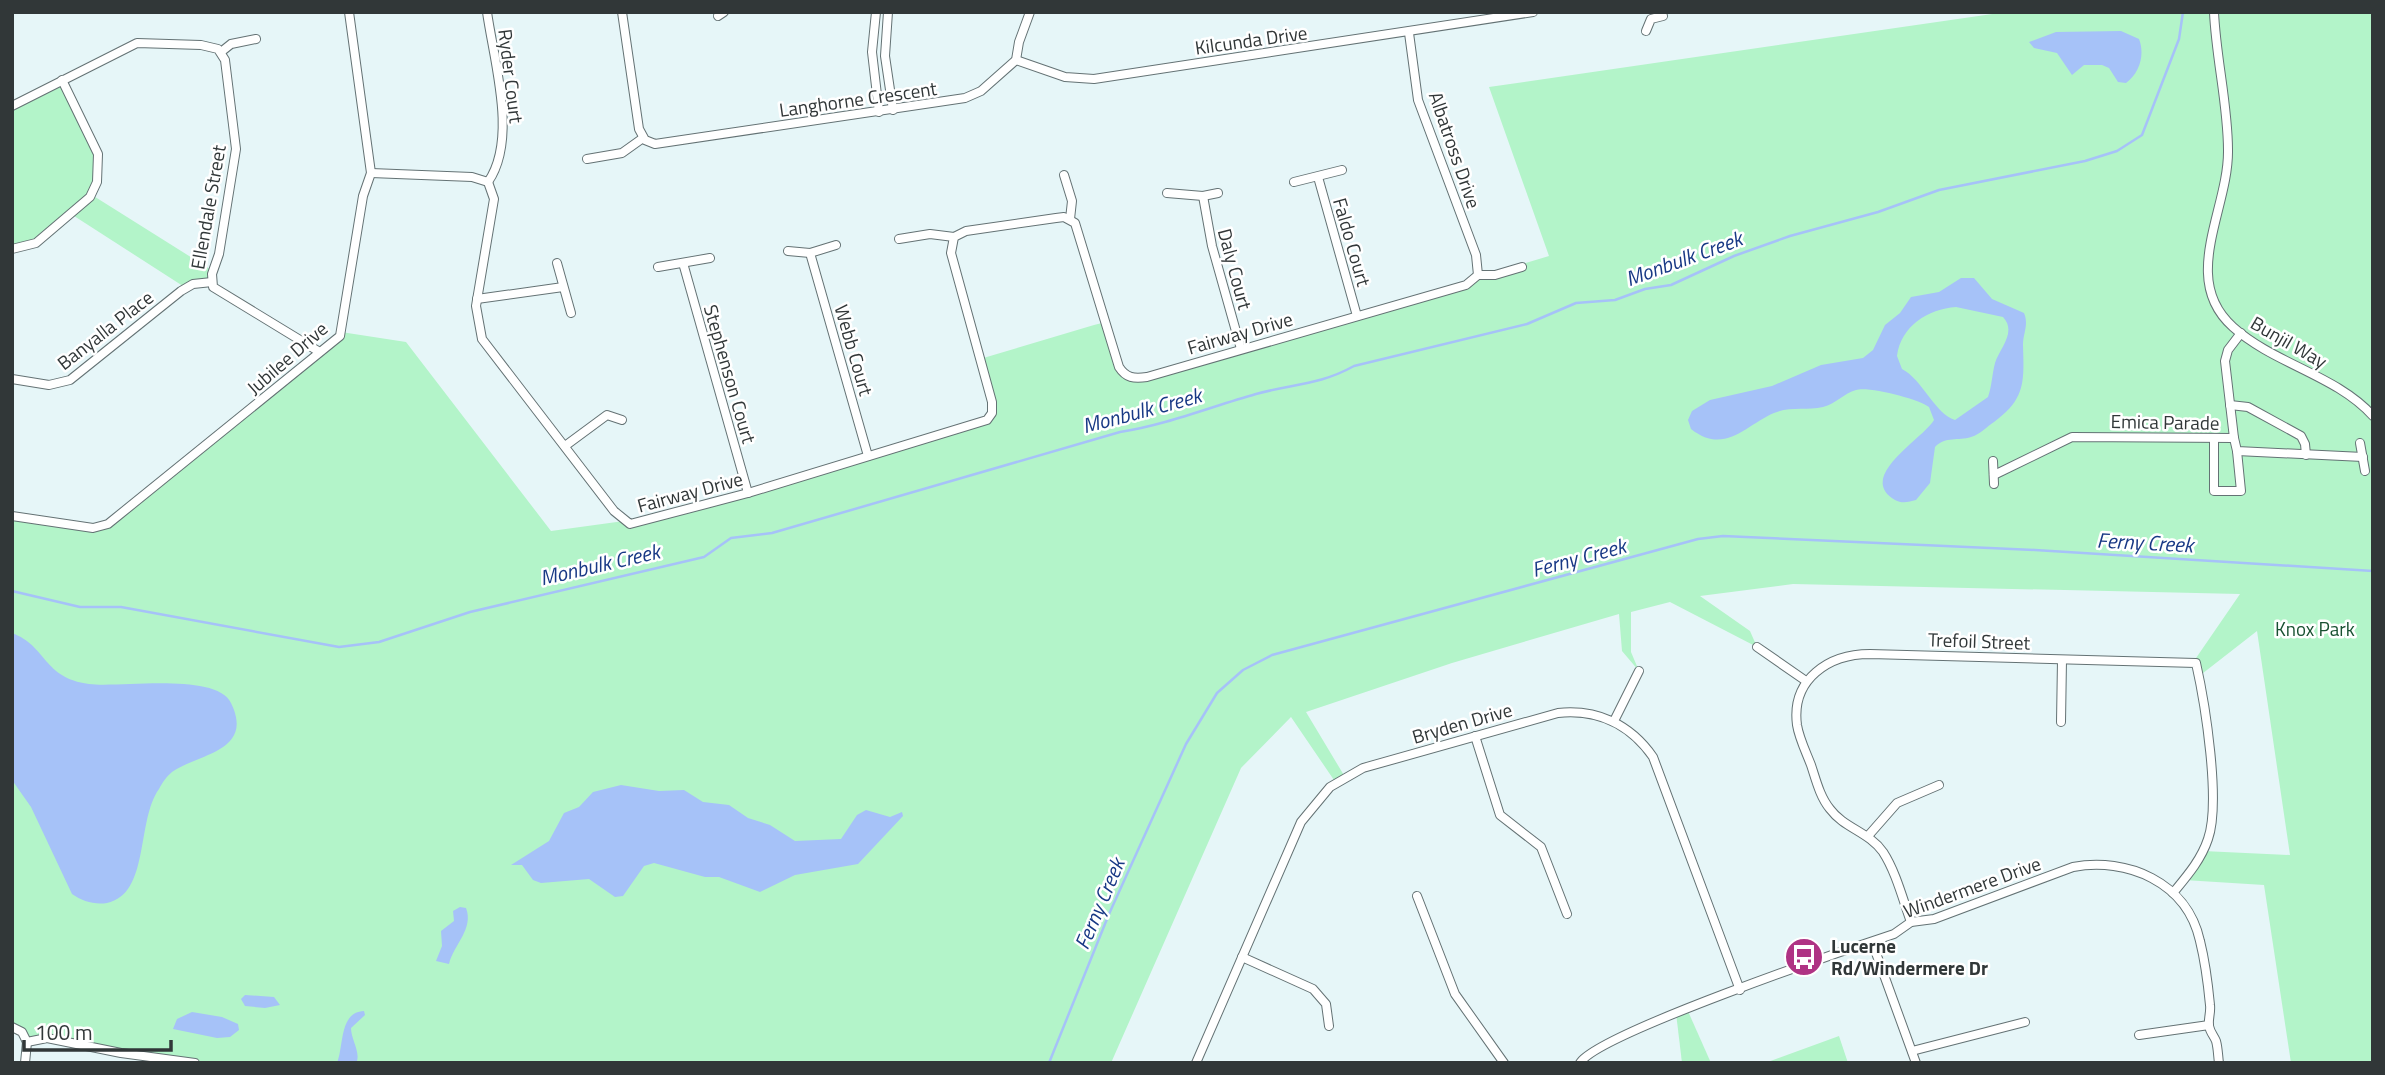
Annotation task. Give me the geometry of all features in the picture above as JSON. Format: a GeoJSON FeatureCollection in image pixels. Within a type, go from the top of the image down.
{"type":"FeatureCollection","features":[{"type":"Feature","properties":{"kind":"street","name":"Jubilee Drive"},"geometry":{"type":"LineString","coordinates":[[12,516],[93,528],[108,524],[302,368],[318,351],[331,345],[341,332],[363,196],[371,173],[349,12]]}},
{"type":"Feature","properties":{"kind":"street","name":"Ryder Court"},"geometry":{"type":"LineString","coordinates":[[487,12],[503,131],[500,162],[488,183]]}},
{"type":"Feature","properties":{"kind":"street"},"geometry":{"type":"LineString","coordinates":[[587,159],[622,153],[643,138],[638,125],[622,12]]}},
{"type":"Feature","properties":{"kind":"street"},"geometry":{"type":"LineString","coordinates":[[876,12],[872,52],[879,112]]}},
{"type":"Feature","properties":{"kind":"street"},"geometry":{"type":"LineString","coordinates":[[1016,60],[1019,42],[1030,12]]}},
{"type":"Feature","properties":{"kind":"street","name":"Kilcunda Drive"},"geometry":{"type":"LineString","coordinates":[[1016,60],[1065,77],[1083,79],[1409,33],[1533,12]]}},
{"type":"Feature","properties":{"kind":"street","name":"Bunjil Way"},"geometry":{"type":"LineString","coordinates":[[2214,12],[2228,157],[2207,266],[2215,304],[2241,333],[2351,397],[2373,416]]}},
{"type":"Feature","properties":{"kind":"street"},"geometry":{"type":"LineString","coordinates":[[886,13],[885,61],[893,110]]}},
{"type":"Feature","properties":{"kind":"street"},"geometry":{"type":"LineString","coordinates":[[1646,31],[1649,15],[1663,16]]}},
{"type":"Feature","properties":{"kind":"street","name":"Albatross Drive"},"geometry":{"type":"LineString","coordinates":[[1409,33],[1418,100],[1476,255],[1478,275]]}},
{"type":"Feature","properties":{"kind":"street"},"geometry":{"type":"LineString","coordinates":[[12,106],[142,42],[201,45],[221,52],[231,44],[256,39]]}},
{"type":"Feature","properties":{"kind":"street","name":"Ellendale Street"},"geometry":{"type":"LineString","coordinates":[[221,52],[236,149],[212,282],[219,293],[318,351]]}},
{"type":"Feature","properties":{"kind":"street","name":"Langhorne Crescent"},"geometry":{"type":"LineString","coordinates":[[643,138],[659,144],[950,102],[973,95],[1016,60]]}},
{"type":"Feature","properties":{"kind":"street"},"geometry":{"type":"LineString","coordinates":[[12,249],[36,243],[90,197],[97,183],[98,154],[62,80]]}},
{"type":"Feature","properties":{"kind":"street","name":"Faldo Court"},"geometry":{"type":"LineString","coordinates":[[1294,182],[1342,170]]}},
{"type":"Feature","properties":{"kind":"street"},"geometry":{"type":"LineString","coordinates":[[371,173],[472,177],[488,183]]}},
{"type":"Feature","properties":{"kind":"street","name":"Fairway Drive"},"geometry":{"type":"LineString","coordinates":[[1064,175],[1072,201],[1070,219],[1078,229],[1118,366],[1124,374],[1133,378],[1147,377],[1466,285],[1478,275],[1495,275],[1522,267]]}},
{"type":"Feature","properties":{"kind":"street","name":"Faldo Court"},"geometry":{"type":"LineString","coordinates":[[1318,177],[1357,316]]}},
{"type":"Feature","properties":{"kind":"street","name":"Fairway Drive"},"geometry":{"type":"LineString","coordinates":[[488,183],[494,200],[476,318],[482,339],[620,518],[630,524],[748,493],[977,425],[992,415],[992,402],[951,253],[954,237]]}},
{"type":"Feature","properties":{"kind":"street"},"geometry":{"type":"LineString","coordinates":[[1167,193],[1203,196],[1218,193]]}},
{"type":"Feature","properties":{"kind":"street","name":"Daly Court"},"geometry":{"type":"LineString","coordinates":[[1203,196],[1212,246],[1241,349]]}},
{"type":"Feature","properties":{"kind":"street"},"geometry":{"type":"LineString","coordinates":[[899,239],[930,234],[954,237],[966,231],[1056,218],[1070,219]]}},
{"type":"Feature","properties":{"kind":"street"},"geometry":{"type":"LineString","coordinates":[[788,251],[810,253],[836,245]]}},
{"type":"Feature","properties":{"kind":"street","name":"Webb Court"},"geometry":{"type":"LineString","coordinates":[[810,253],[868,456]]}},
{"type":"Feature","properties":{"kind":"street"},"geometry":{"type":"LineString","coordinates":[[658,267],[710,258]]}},
{"type":"Feature","properties":{"kind":"street"},"geometry":{"type":"LineString","coordinates":[[556,263],[571,313]]}},
{"type":"Feature","properties":{"kind":"street","name":"Stephenson Court"},"geometry":{"type":"LineString","coordinates":[[683,263],[748,493]]}},
{"type":"Feature","properties":{"kind":"street","name":"Banyalla Place"},"geometry":{"type":"LineString","coordinates":[[12,379],[49,385],[70,380],[181,291],[193,284],[212,282]]}},
{"type":"Feature","properties":{"kind":"street"},"geometry":{"type":"LineString","coordinates":[[477,299],[563,287]]}},
{"type":"Feature","properties":{"kind":"street","name":"Emica Parade"},"geometry":{"type":"LineString","coordinates":[[1993,461],[1994,479],[2072,437],[2234,438],[2225,361],[2228,350],[2241,333]]}},
{"type":"Feature","properties":{"kind":"street"},"geometry":{"type":"LineString","coordinates":[[606,404],[607,415]]}},
{"type":"Feature","properties":{"kind":"street"},"geometry":{"type":"LineString","coordinates":[[2230,405],[2248,407],[2301,436],[2306,455]]}},
{"type":"Feature","properties":{"kind":"street"},"geometry":{"type":"LineString","coordinates":[[565,446],[607,415]]}},
{"type":"Feature","properties":{"kind":"street"},"geometry":{"type":"LineString","coordinates":[[607,415],[622,420]]}},
{"type":"Feature","properties":{"kind":"street"},"geometry":{"type":"LineString","coordinates":[[2214,439],[2213,488],[2237,493],[2242,489],[2234,438]]}},
{"type":"Feature","properties":{"kind":"street"},"geometry":{"type":"LineString","coordinates":[[2360,443],[2365,471]]}},
{"type":"Feature","properties":{"kind":"street"},"geometry":{"type":"LineString","coordinates":[[2237,451],[2363,457]]}},
{"type":"Feature","properties":{"kind":"street"},"geometry":{"type":"LineString","coordinates":[[1757,647],[1806,681],[1798,703],[1797,725],[1821,793],[1840,820],[1868,836],[1886,856],[1911,922]]}},
{"type":"Feature","properties":{"kind":"street","name":"Trefoil Street"},"geometry":{"type":"LineString","coordinates":[[1806,681],[1833,660],[1852,655],[2196,663],[2214,811],[2209,837],[2202,854],[2174,893]]}},
{"type":"Feature","properties":{"kind":"street"},"geometry":{"type":"LineString","coordinates":[[2061,722],[2062,660]]}},
{"type":"Feature","properties":{"kind":"street"},"geometry":{"type":"LineString","coordinates":[[1615,721],[1639,671]]}},
{"type":"Feature","properties":{"kind":"street","name":"Bryden Drive"},"geometry":{"type":"LineString","coordinates":[[1196,1063],[1301,822],[1323,793],[1363,768],[1558,713],[1587,713],[1615,721],[1636,737],[1653,757],[1740,990]]}},
{"type":"Feature","properties":{"kind":"street"},"geometry":{"type":"LineString","coordinates":[[1475,736],[1500,815],[1541,847],[1567,914]]}},
{"type":"Feature","properties":{"kind":"street"},"geometry":{"type":"LineString","coordinates":[[1868,836],[1897,803],[1939,785]]}},
{"type":"Feature","properties":{"kind":"street","name":"Windermere Drive"},"geometry":{"type":"LineString","coordinates":[[1580,1063],[1594,1050],[1619,1037],[1898,932],[1911,922],[1934,919],[2086,865],[2129,867],[2150,876],[2174,893],[2190,916],[2199,935],[2211,1006],[2209,1025],[2216,1040],[2218,1063]]}},
{"type":"Feature","properties":{"kind":"street"},"geometry":{"type":"LineString","coordinates":[[1417,896],[1455,994],[1504,1063]]}},
{"type":"Feature","properties":{"kind":"street"},"geometry":{"type":"LineString","coordinates":[[1872,942],[1916,1063]]}},
{"type":"Feature","properties":{"kind":"street"},"geometry":{"type":"LineString","coordinates":[[1242,957],[1314,989],[1326,1003],[1329,1026]]}},
{"type":"Feature","properties":{"kind":"street"},"geometry":{"type":"LineString","coordinates":[[1912,1051],[2025,1023]]}},
{"type":"Feature","properties":{"kind":"street"},"geometry":{"type":"LineString","coordinates":[[2139,1035],[2209,1025]]}},
{"type":"Feature","properties":{"kind":"street"},"geometry":{"type":"LineString","coordinates":[[12,1027],[22,1032],[27,1042],[25,1063]]}},
{"type":"Feature","properties":{"kind":"street"},"geometry":{"type":"LineString","coordinates":[[27,1042],[47,1038],[160,1061],[195,1063]]}},
{"type":"Feature","properties":{"kind":"green space","name":"Knox Park"},"geometry":{"type":"Polygon","coordinates":[[[2006,12],[2373,12],[2373,1063],[2291,1063],[2264,885],[2184,880],[2203,851],[2290,855],[2257,631],[2198,677],[2194,661],[2240,594],[1793,584],[1700,596],[1750,631],[1757,647],[1670,602],[1631,612],[1631,652],[1639,671],[1622,651],[1619,614],[1452,663],[1306,712],[1345,777],[1336,783],[1291,717],[1241,768],[1111,1063],[195,1063],[47,1038],[27,1042],[12,1027],[12,516],[98,528],[341,332],[406,342],[551,531],[624,521],[634,524],[992,415],[980,359],[1094,325],[1106,322],[1119,367],[1138,378],[1549,256],[1489,87],[2006,12]]]}},
{"type":"Feature","properties":{"kind":"green space"},"geometry":{"type":"Polygon","coordinates":[[[62,80],[98,154],[92,195],[213,271],[212,278],[186,288],[71,214],[36,243],[12,249],[12,106],[62,80]]]}},
{"type":"Feature","properties":{"kind":"green space"},"geometry":{"type":"Polygon","coordinates":[[[1687,1009],[1711,1063],[1682,1063],[1676,1013],[1687,1009]]]}},
{"type":"Feature","properties":{"kind":"green space"},"geometry":{"type":"Polygon","coordinates":[[[1839,1036],[1848,1063],[1765,1063],[1839,1036]]]}},
{"type":"Feature","properties":{"kind":"water"},"geometry":{"type":"Polygon","coordinates":[[[2121,31],[2139,39],[2141,51],[2138,69],[2126,83],[2118,82],[2109,68],[2102,65],[2084,65],[2072,75],[2057,53],[2034,48],[2029,42],[2056,32],[2121,31]]]}},
{"type":"Feature","properties":{"kind":"water"},"geometry":{"type":"Polygon","coordinates":[[[1961,278],[1974,278],[1992,299],[2024,313],[2026,325],[2023,341],[2023,379],[2018,397],[1994,422],[1975,436],[1948,440],[1935,447],[1930,483],[1916,500],[1895,500],[1885,491],[1883,480],[1887,469],[1896,458],[1934,420],[1929,407],[1905,397],[1871,390],[1856,390],[1823,407],[1774,413],[1725,439],[1703,437],[1691,429],[1688,420],[1692,411],[1710,400],[1772,386],[1821,365],[1863,358],[1873,350],[1885,325],[1900,313],[1911,297],[1939,292],[1961,278]],[[1956,307],[1946,308],[1926,315],[1904,336],[1897,356],[1902,369],[1916,380],[1941,411],[1955,420],[1988,397],[1995,363],[2008,334],[2007,323],[2003,317],[1956,307]]]}},
{"type":"Feature","properties":{"kind":"water"},"geometry":{"type":"Polygon","coordinates":[[[12,633],[32,646],[54,669],[74,681],[103,685],[188,684],[222,693],[231,703],[236,719],[235,732],[229,742],[172,772],[165,780],[152,803],[130,886],[121,897],[107,903],[88,902],[72,894],[31,807],[12,780],[12,633]]]}},
{"type":"Feature","properties":{"kind":"water"},"geometry":{"type":"Polygon","coordinates":[[[621,785],[659,791],[684,790],[703,802],[729,805],[748,818],[770,825],[795,841],[841,839],[857,815],[866,810],[890,817],[902,812],[903,816],[858,864],[795,875],[760,892],[719,877],[705,877],[654,863],[644,866],[623,896],[615,897],[589,879],[541,883],[533,880],[522,865],[511,865],[549,841],[564,813],[579,807],[593,792],[621,785]]]}},
{"type":"Feature","properties":{"kind":"water"},"geometry":{"type":"Polygon","coordinates":[[[460,907],[466,908],[468,916],[465,930],[449,964],[436,961],[442,946],[441,931],[454,921],[453,911],[460,907]]]}},
{"type":"Feature","properties":{"kind":"water"},"geometry":{"type":"Polygon","coordinates":[[[245,995],[274,997],[280,1005],[265,1008],[245,1006],[241,999],[245,995]]]}},
{"type":"Feature","properties":{"kind":"water"},"geometry":{"type":"Polygon","coordinates":[[[364,1011],[365,1015],[351,1028],[357,1061],[337,1063],[346,1023],[356,1013],[364,1011]]]}},
{"type":"Feature","properties":{"kind":"water"},"geometry":{"type":"Polygon","coordinates":[[[192,1012],[222,1017],[238,1024],[239,1030],[230,1037],[217,1038],[173,1029],[177,1019],[192,1012]]]}},
{"type":"Feature","properties":{"kind":"waterway","name":"Monbulk Creek"},"geometry":{"type":"LineString","coordinates":[[12,591],[80,607],[121,607],[339,647],[379,642],[470,612],[704,557],[731,538],[772,533],[1256,394],[1318,381],[1354,366],[1527,324],[1576,303],[1615,300],[1645,289],[1671,285],[1734,256],[1790,236],[1878,212],[1939,190],[2085,161],[2117,151],[2142,135],[2179,39],[2183,12]]}},
{"type":"Feature","properties":{"kind":"waterway","name":"Ferny Creek"},"geometry":{"type":"LineString","coordinates":[[1049,1063],[1109,914],[1186,744],[1217,693],[1243,670],[1272,655],[1698,539],[1723,536],[2035,550],[2373,571]]}},
{"type":"Feature","properties":{"kind":"place","name":"Lucerne Rd/Windermere Dr"},"geometry":{"type":"Point","coordinates":[1804,957]}}]}
